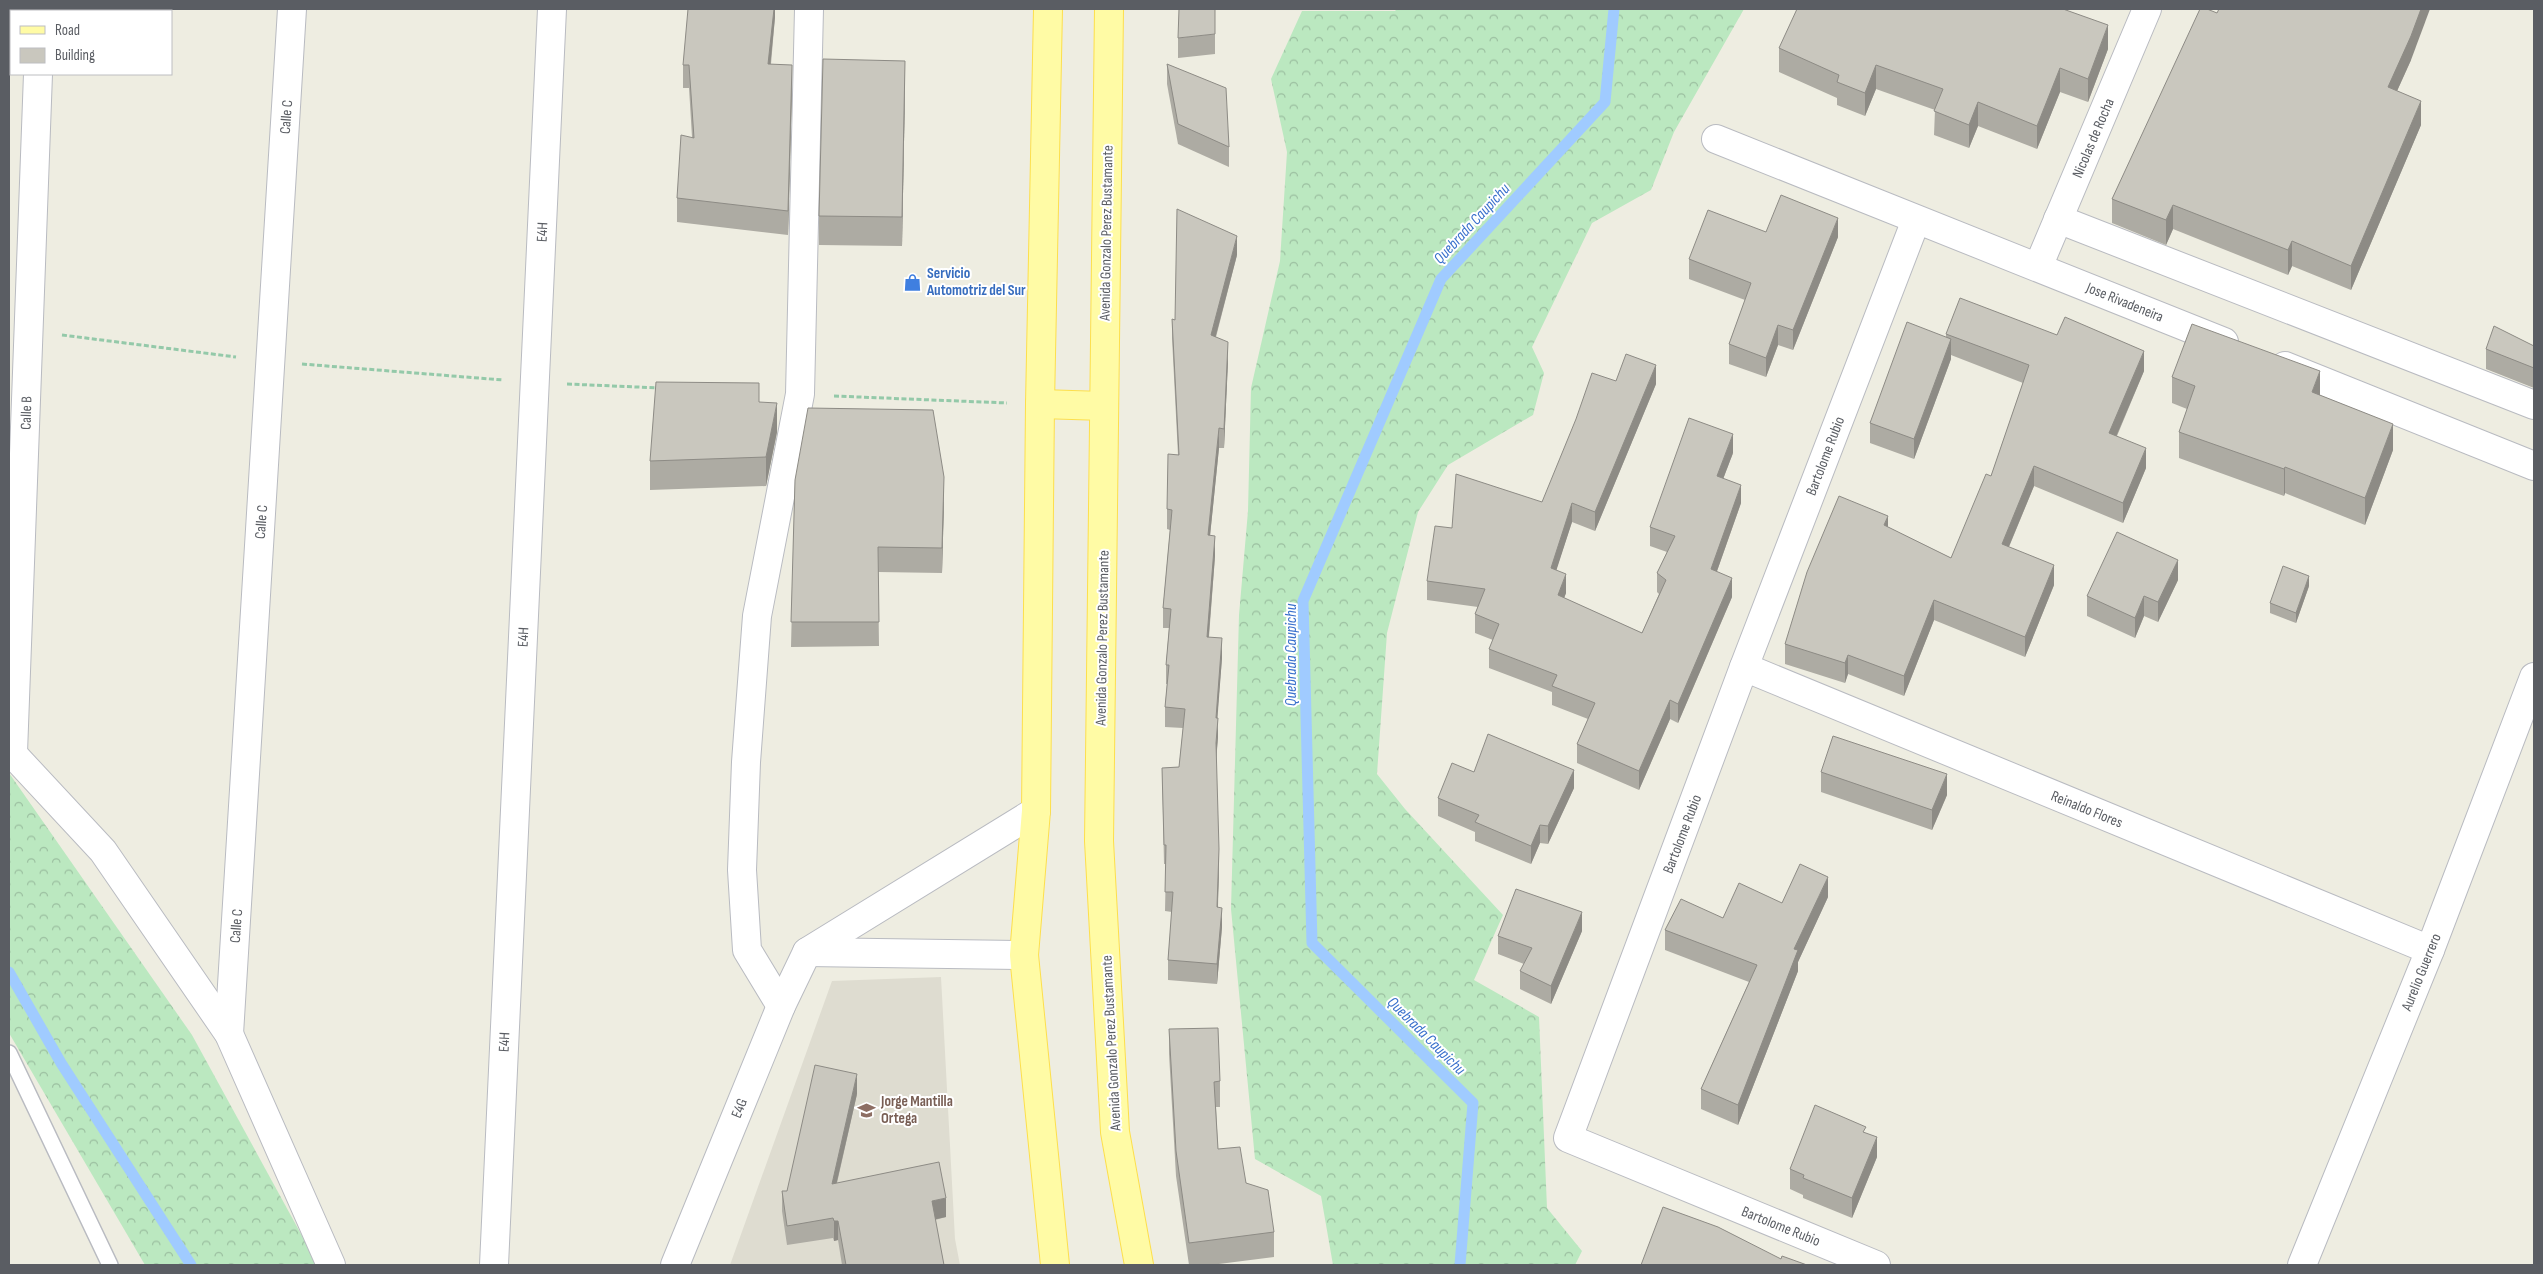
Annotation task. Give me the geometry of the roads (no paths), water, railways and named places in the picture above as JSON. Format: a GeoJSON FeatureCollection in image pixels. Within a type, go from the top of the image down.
{"type":"FeatureCollection","features":[{"type":"Feature","properties":{"kind":"main road"},"geometry":{"type":"LineString","coordinates":[[1048,9],[1040,404],[1036,811],[1024,955],[1055,1265]]}},
{"type":"Feature","properties":{"kind":"main road","name":"Avenida Gonzalo Perez Bustamante"},"geometry":{"type":"LineString","coordinates":[[1109,9],[1099,841],[1115,1132],[1139,1265]]}},
{"type":"Feature","properties":{"kind":"main road"},"geometry":{"type":"LineString","coordinates":[[1040,404],[1104,406]]}},
{"type":"Feature","properties":{"kind":"street","name":"Calle C"},"geometry":{"type":"LineString","coordinates":[[229,1034],[292,9]]}},
{"type":"Feature","properties":{"kind":"street","name":"E4H"},"geometry":{"type":"LineString","coordinates":[[494,1265],[552,9]]}},
{"type":"Feature","properties":{"kind":"street"},"geometry":{"type":"LineString","coordinates":[[781,1006],[747,950],[742,860],[746,762],[757,616],[800,394],[809,9]]}},
{"type":"Feature","properties":{"kind":"street","name":"Nicolas de Rocha"},"geometry":{"type":"LineString","coordinates":[[2038,267],[2147,9]]}},
{"type":"Feature","properties":{"kind":"street","name":"Calle B"},"geometry":{"type":"LineString","coordinates":[[11,751],[38,75]]}},
{"type":"Feature","properties":{"kind":"street","name":"Jose Rivadeneira"},"geometry":{"type":"LineString","coordinates":[[1716,139],[2534,466]]}},
{"type":"Feature","properties":{"kind":"street"},"geometry":{"type":"LineString","coordinates":[[2058,219],[2534,405]]}},
{"type":"Feature","properties":{"kind":"street","name":"Bartolome Rubio"},"geometry":{"type":"LineString","coordinates":[[1876,1265],[1568,1138],[1744,667],[1916,220]]}},
{"type":"Feature","properties":{"kind":"street","name":"Reinaldo Flores"},"geometry":{"type":"LineString","coordinates":[[1744,667],[2430,950]]}},
{"type":"Feature","properties":{"kind":"street","name":"Aurelio Guerrero"},"geometry":{"type":"LineString","coordinates":[[2302,1265],[2430,950],[2534,677]]}},
{"type":"Feature","properties":{"kind":"street"},"geometry":{"type":"LineString","coordinates":[[11,751],[103,851],[229,1034],[331,1265]]}},
{"type":"Feature","properties":{"kind":"street"},"geometry":{"type":"LineString","coordinates":[[808,952],[1036,811]]}},
{"type":"Feature","properties":{"kind":"street"},"geometry":{"type":"LineString","coordinates":[[808,952],[1024,955]]}},
{"type":"Feature","properties":{"kind":"street","name":"E4G"},"geometry":{"type":"LineString","coordinates":[[675,1265],[781,1006],[808,952]]}},
{"type":"Feature","properties":{"kind":"lane"},"geometry":{"type":"LineString","coordinates":[[9,1053],[110,1265]]}},
{"type":"Feature","properties":{"kind":"waterway","name":"Quebrada Caupichu"},"geometry":{"type":"LineString","coordinates":[[1460,1265],[1473,1103],[1312,943],[1303,601],[1441,279],[1605,102],[1614,9]]}},
{"type":"Feature","properties":{"kind":"waterway"},"geometry":{"type":"LineString","coordinates":[[9,972],[61,1063],[191,1265]]}},
{"type":"Feature","properties":{"kind":"place","name":"Servicio Automotriz del Sur"},"geometry":{"type":"Point","coordinates":[913,282]}},
{"type":"Feature","properties":{"kind":"place","name":"Jorge Mantilla Ortega"},"geometry":{"type":"Point","coordinates":[867,1110]}}]}
